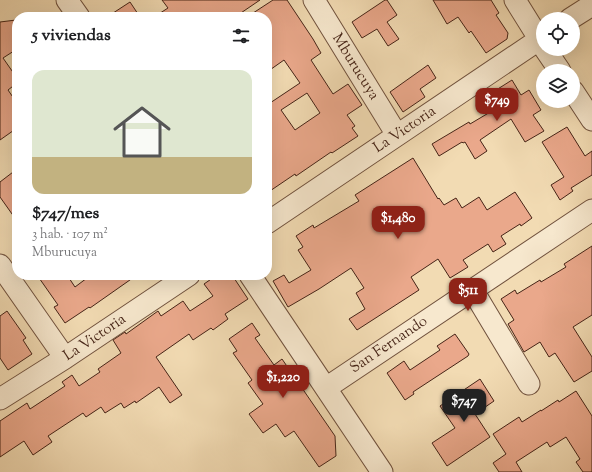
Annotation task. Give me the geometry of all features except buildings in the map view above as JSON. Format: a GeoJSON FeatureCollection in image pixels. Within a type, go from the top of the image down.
{"type":"FeatureCollection","features":[{"type":"Feature","properties":{"kind":"street"},"geometry":{"type":"LineString","coordinates":[[67,0],[75,12]]}},
{"type":"Feature","properties":{"kind":"street","name":"Mburucuya"},"geometry":{"type":"LineString","coordinates":[[314,0],[397,135]]}},
{"type":"Feature","properties":{"kind":"street"},"geometry":{"type":"LineString","coordinates":[[515,0],[536,32]]}},
{"type":"Feature","properties":{"kind":"street"},"geometry":{"type":"LineString","coordinates":[[580,13],[592,5]]}},
{"type":"Feature","properties":{"kind":"street","name":"La Victoria"},"geometry":{"type":"LineString","coordinates":[[272,220],[397,135],[536,47]]}},
{"type":"Feature","properties":{"kind":"street"},"geometry":{"type":"LineString","coordinates":[[580,102],[592,120]]}},
{"type":"Feature","properties":{"kind":"street","name":"San Fernando"},"geometry":{"type":"LineString","coordinates":[[326,388],[592,210]]}},
{"type":"Feature","properties":{"kind":"street"},"geometry":{"type":"LineString","coordinates":[[0,265],[66,358]]}},
{"type":"Feature","properties":{"kind":"street","name":"La Victoria"},"geometry":{"type":"LineString","coordinates":[[0,399],[66,358],[182,280]]}},
{"type":"Feature","properties":{"kind":"street"},"geometry":{"type":"LineString","coordinates":[[253,280],[287,340],[326,388],[382,472]]}},
{"type":"Feature","properties":{"kind":"street"},"geometry":{"type":"LineString","coordinates":[[472,289],[529,384]]}}]}
